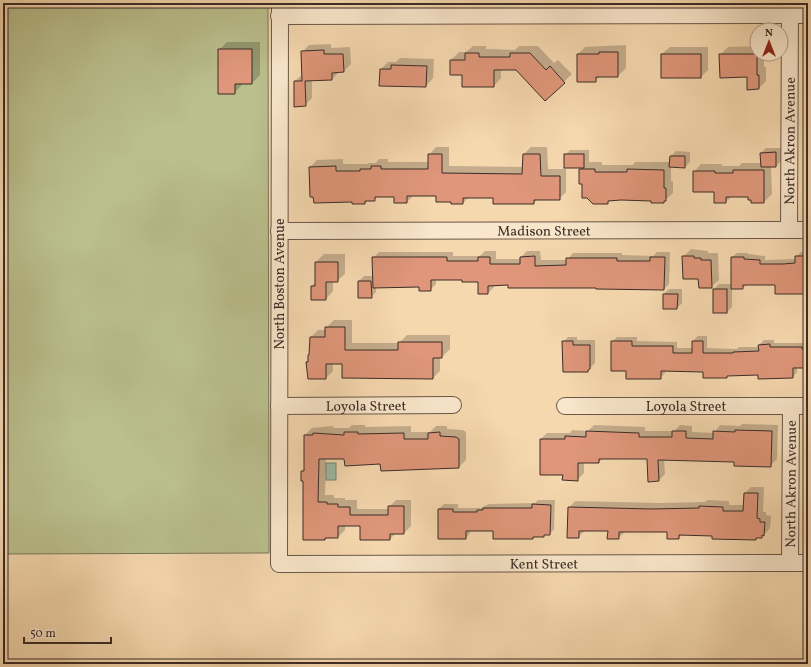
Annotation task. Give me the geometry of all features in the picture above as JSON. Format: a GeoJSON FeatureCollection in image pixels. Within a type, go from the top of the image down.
{"type":"FeatureCollection","features":[{"type":"Feature","properties":{"kind":"street"},"geometry":{"type":"LineString","coordinates":[[280,10],[790,9],[808,15]]}},
{"type":"Feature","properties":{"kind":"street","name":"North Akron Avenue"},"geometry":{"type":"LineString","coordinates":[[789,230],[790,9]]}},
{"type":"Feature","properties":{"kind":"street","name":"North Boston Avenue"},"geometry":{"type":"LineString","coordinates":[[279,564],[280,10]]}},
{"type":"Feature","properties":{"kind":"street","name":"Madison Street"},"geometry":{"type":"LineString","coordinates":[[279,231],[808,230]]}},
{"type":"Feature","properties":{"kind":"street","name":"Loyola Street"},"geometry":{"type":"LineString","coordinates":[[279,406],[453,405]]}},
{"type":"Feature","properties":{"kind":"street","name":"Loyola Street"},"geometry":{"type":"LineString","coordinates":[[565,406],[808,406]]}},
{"type":"Feature","properties":{"kind":"street","name":"North Akron Avenue"},"geometry":{"type":"LineString","coordinates":[[790,406],[790,563]]}},
{"type":"Feature","properties":{"kind":"street","name":"Kent Street"},"geometry":{"type":"LineString","coordinates":[[279,564],[808,563]]}},
{"type":"Feature","properties":{"kind":"green space"},"geometry":{"type":"Polygon","coordinates":[[[3,3],[268,3],[269,553],[3,554],[3,3]]]}},
{"type":"Feature","properties":{"kind":"shaded area"},"geometry":{"type":"Polygon","coordinates":[[[326,463],[336,463],[336,480],[326,480],[326,463]]]}},
{"type":"Feature","properties":{"kind":"building"},"geometry":{"type":"Polygon","coordinates":[[[218,49],[252,49],[252,84],[235,84],[235,94],[218,94],[218,49]]]}},
{"type":"Feature","properties":{"kind":"building"},"geometry":{"type":"Polygon","coordinates":[[[324,50],[324,54],[343,54],[344,72],[332,73],[332,80],[305,81],[306,106],[294,107],[294,81],[302,81],[301,51],[324,50]]]}},
{"type":"Feature","properties":{"kind":"building"},"geometry":{"type":"Polygon","coordinates":[[[599,52],[618,52],[618,77],[596,77],[596,82],[577,82],[577,54],[599,54],[599,52]]]}},
{"type":"Feature","properties":{"kind":"building"},"geometry":{"type":"Polygon","coordinates":[[[465,53],[479,53],[479,57],[510,57],[510,53],[530,53],[546,70],[550,66],[565,83],[545,101],[516,70],[494,70],[494,87],[462,87],[462,75],[450,75],[450,60],[465,60],[465,53]]]}},
{"type":"Feature","properties":{"kind":"building"},"geometry":{"type":"Polygon","coordinates":[[[661,54],[701,54],[701,78],[661,78],[661,54]]]}},
{"type":"Feature","properties":{"kind":"building"},"geometry":{"type":"Polygon","coordinates":[[[719,54],[749,54],[749,62],[757,62],[759,89],[747,90],[747,77],[720,78],[719,54]]]}},
{"type":"Feature","properties":{"kind":"building"},"geometry":{"type":"Polygon","coordinates":[[[391,65],[427,66],[426,87],[379,86],[380,69],[391,69],[391,65]]]}},
{"type":"Feature","properties":{"kind":"building"},"geometry":{"type":"Polygon","coordinates":[[[776,152],[776,167],[761,167],[760,153],[776,152]]]}},
{"type":"Feature","properties":{"kind":"building"},"geometry":{"type":"Polygon","coordinates":[[[428,154],[442,154],[442,173],[522,174],[523,154],[540,154],[541,176],[560,176],[560,200],[534,200],[534,204],[493,204],[493,198],[463,198],[463,204],[451,204],[451,202],[436,202],[436,196],[407,196],[407,203],[394,203],[394,197],[375,197],[375,201],[365,201],[365,204],[352,204],[352,202],[314,203],[313,197],[310,197],[309,167],[336,166],[336,171],[360,171],[360,169],[371,169],[371,166],[381,166],[381,169],[428,169],[428,154]]]}},
{"type":"Feature","properties":{"kind":"building"},"geometry":{"type":"Polygon","coordinates":[[[564,154],[584,154],[584,168],[564,168],[564,154]]]}},
{"type":"Feature","properties":{"kind":"building"},"geometry":{"type":"Polygon","coordinates":[[[670,156],[685,156],[685,168],[669,167],[670,156]]]}},
{"type":"Feature","properties":{"kind":"building"},"geometry":{"type":"Polygon","coordinates":[[[579,169],[595,169],[595,172],[627,172],[627,169],[664,170],[666,201],[664,201],[664,203],[651,203],[651,201],[621,200],[608,201],[608,204],[593,204],[587,198],[582,198],[582,184],[579,184],[579,169]]]}},
{"type":"Feature","properties":{"kind":"building"},"geometry":{"type":"Polygon","coordinates":[[[733,170],[764,170],[764,203],[751,203],[751,200],[748,200],[748,197],[726,197],[726,203],[714,203],[714,192],[693,192],[693,171],[733,173],[733,170]]]}},
{"type":"Feature","properties":{"kind":"building"},"geometry":{"type":"Polygon","coordinates":[[[535,256],[535,266],[566,265],[566,258],[617,258],[617,261],[650,261],[650,257],[665,257],[664,290],[508,288],[508,285],[488,286],[488,294],[478,294],[478,282],[462,282],[462,280],[431,280],[431,291],[419,291],[419,287],[373,288],[372,257],[447,257],[447,261],[478,261],[478,257],[490,257],[490,264],[520,264],[520,257],[535,256]]]}},
{"type":"Feature","properties":{"kind":"building"},"geometry":{"type":"Polygon","coordinates":[[[682,256],[694,256],[694,258],[701,258],[701,260],[711,260],[712,288],[699,288],[698,279],[683,279],[682,256]]]}},
{"type":"Feature","properties":{"kind":"building"},"geometry":{"type":"Polygon","coordinates":[[[795,256],[808,256],[808,294],[775,294],[775,285],[743,285],[743,289],[731,289],[731,257],[744,257],[744,259],[760,260],[760,264],[783,264],[795,263],[795,256]]]}},
{"type":"Feature","properties":{"kind":"building"},"geometry":{"type":"Polygon","coordinates":[[[315,262],[338,262],[338,282],[326,282],[326,300],[311,300],[311,286],[315,286],[315,262]]]}},
{"type":"Feature","properties":{"kind":"building"},"geometry":{"type":"Polygon","coordinates":[[[358,281],[371,281],[372,298],[358,298],[358,281]]]}},
{"type":"Feature","properties":{"kind":"building"},"geometry":{"type":"Polygon","coordinates":[[[713,289],[727,289],[727,313],[713,313],[713,289]]]}},
{"type":"Feature","properties":{"kind":"building"},"geometry":{"type":"Polygon","coordinates":[[[663,294],[678,294],[677,309],[663,309],[663,294]]]}},
{"type":"Feature","properties":{"kind":"building"},"geometry":{"type":"Polygon","coordinates":[[[325,327],[345,327],[345,350],[398,350],[398,342],[442,342],[442,358],[433,358],[433,379],[342,378],[342,364],[326,364],[326,379],[308,379],[306,362],[308,362],[310,337],[325,337],[325,327]]]}},
{"type":"Feature","properties":{"kind":"building"},"geometry":{"type":"Polygon","coordinates":[[[562,341],[573,341],[573,345],[590,345],[590,369],[588,372],[563,372],[562,341]]]}},
{"type":"Feature","properties":{"kind":"building"},"geometry":{"type":"Polygon","coordinates":[[[611,341],[632,341],[632,346],[673,346],[673,353],[692,353],[692,341],[703,341],[703,353],[759,351],[758,345],[770,344],[770,347],[802,347],[802,349],[808,348],[808,368],[793,368],[793,378],[758,379],[758,375],[727,376],[727,378],[703,378],[703,372],[661,371],[661,379],[626,379],[626,371],[611,371],[611,341]]]}},
{"type":"Feature","properties":{"kind":"building"},"geometry":{"type":"Polygon","coordinates":[[[735,430],[772,431],[771,467],[734,466],[734,462],[658,460],[659,481],[648,482],[647,459],[599,459],[599,463],[578,463],[578,481],[562,480],[563,475],[540,475],[540,439],[565,439],[565,436],[586,437],[586,431],[639,433],[639,437],[672,437],[672,431],[686,431],[686,438],[713,439],[713,431],[735,432],[735,430]]]}},
{"type":"Feature","properties":{"kind":"building"},"geometry":{"type":"Polygon","coordinates":[[[344,432],[358,432],[358,434],[404,433],[404,439],[428,439],[428,433],[440,432],[440,436],[456,437],[459,439],[459,468],[381,471],[380,464],[345,466],[344,459],[319,459],[318,502],[338,504],[338,507],[350,507],[350,515],[388,515],[388,506],[404,506],[404,534],[390,534],[390,540],[360,540],[360,526],[338,526],[338,538],[325,538],[325,540],[303,540],[303,481],[301,481],[301,471],[304,471],[304,435],[313,435],[313,433],[344,435],[344,432]]]}},
{"type":"Feature","properties":{"kind":"building"},"geometry":{"type":"Polygon","coordinates":[[[744,493],[758,493],[757,518],[760,519],[760,522],[765,522],[764,536],[762,535],[762,538],[756,538],[756,540],[712,539],[712,536],[679,535],[679,539],[667,539],[667,532],[619,532],[619,539],[607,539],[608,531],[579,531],[579,538],[567,538],[568,507],[652,509],[699,508],[699,506],[723,507],[723,511],[743,511],[744,493]]]}},
{"type":"Feature","properties":{"kind":"building"},"geometry":{"type":"Polygon","coordinates":[[[532,504],[551,505],[550,535],[544,535],[544,537],[533,537],[533,539],[493,539],[493,531],[466,531],[466,539],[438,539],[438,509],[453,509],[453,512],[477,512],[477,510],[483,510],[483,508],[532,508],[532,504]]]}}]}
